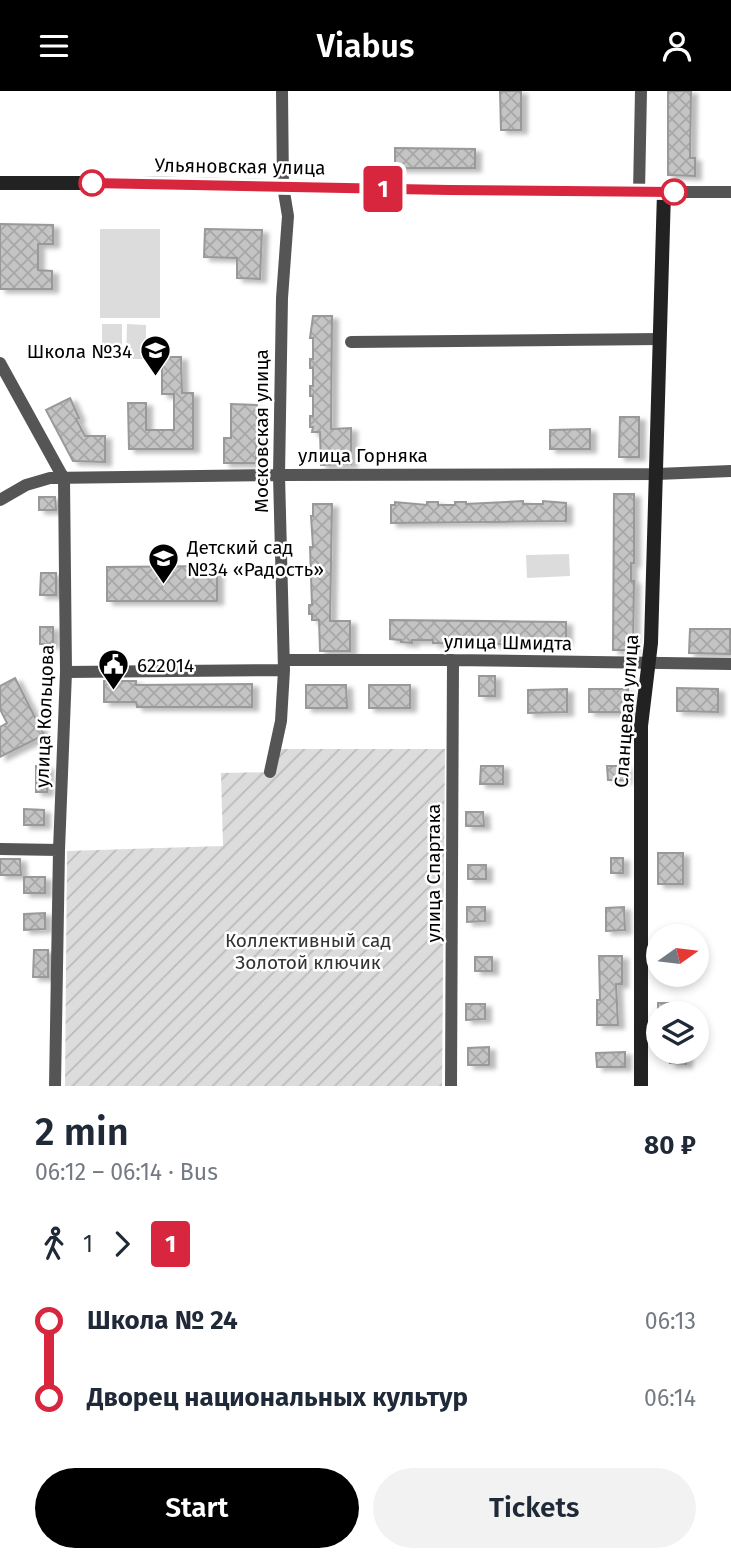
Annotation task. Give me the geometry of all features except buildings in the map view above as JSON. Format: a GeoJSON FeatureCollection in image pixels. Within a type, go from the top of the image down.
{"type":"FeatureCollection","features":[{"type":"Feature","properties":{"kind":"main road","name":"Ульяновская улица"},"geometry":{"type":"LineString","coordinates":[[0,183],[664,192]]}},
{"type":"Feature","properties":{"kind":"main road","name":"Сланцевая улица"},"geometry":{"type":"LineString","coordinates":[[641,1086],[641,726],[651,643],[664,192]]}},
{"type":"Feature","properties":{"kind":"street","name":"Московская улица"},"geometry":{"type":"LineString","coordinates":[[270,772],[281,720],[284,665],[279,475],[282,298],[288,216],[283,186],[282,91]]}},
{"type":"Feature","properties":{"kind":"street"},"geometry":{"type":"LineString","coordinates":[[639,192],[641,91]]}},
{"type":"Feature","properties":{"kind":"street","name":"Ульяновская улица"},"geometry":{"type":"LineString","coordinates":[[664,192],[731,192]]}},
{"type":"Feature","properties":{"kind":"street"},"geometry":{"type":"LineString","coordinates":[[351,342],[660,339]]}},
{"type":"Feature","properties":{"kind":"street","name":"улица Кольцова"},"geometry":{"type":"LineString","coordinates":[[0,363],[64,479],[66,672],[59,850],[55,1086]]}},
{"type":"Feature","properties":{"kind":"street","name":"улица Горняка"},"geometry":{"type":"LineString","coordinates":[[0,500],[40,479],[657,474],[731,471]]}},
{"type":"Feature","properties":{"kind":"street","name":"улица Шмидта"},"geometry":{"type":"LineString","coordinates":[[66,672],[453,660],[731,664]]}},
{"type":"Feature","properties":{"kind":"street","name":"улица Спартака"},"geometry":{"type":"LineString","coordinates":[[450,1086],[453,660]]}},
{"type":"Feature","properties":{"kind":"street"},"geometry":{"type":"LineString","coordinates":[[0,849],[59,850]]}},
{"type":"Feature","properties":{"kind":"green space"},"geometry":{"type":"Polygon","coordinates":[[[100,229],[160,229],[160,318],[100,318],[100,229]]]}},
{"type":"Feature","properties":{"kind":"green space"},"geometry":{"type":"Polygon","coordinates":[[[102,324],[122,324],[122,359],[102,359],[102,324]]]}},
{"type":"Feature","properties":{"kind":"green space"},"geometry":{"type":"Polygon","coordinates":[[[127,324],[146,325],[146,359],[126,359],[127,324]]]}},
{"type":"Feature","properties":{"kind":"green space"},"geometry":{"type":"Polygon","coordinates":[[[569,554],[570,576],[527,578],[526,555],[569,554]]]}},
{"type":"Feature","properties":{"kind":"green space","name":"Коллективный сад Золотой ключик"},"geometry":{"type":"Polygon","coordinates":[[[277,749],[445,749],[442,1086],[65,1086],[67,851],[223,846],[221,773],[276,772],[277,749]]]}},
{"type":"Feature","properties":{"kind":"bus line","name":"1"},"geometry":{"type":"LineString","coordinates":[[92,183],[674,192]]}},
{"type":"Feature","properties":{"kind":"place","name":"Школа №34"},"geometry":{"type":"Point","coordinates":[155,378]}},
{"type":"Feature","properties":{"kind":"place","name":"Детский сад №34 «Радость»"},"geometry":{"type":"Point","coordinates":[164,585]}},
{"type":"Feature","properties":{"kind":"place","name":"622014"},"geometry":{"type":"Point","coordinates":[114,692]}}]}
